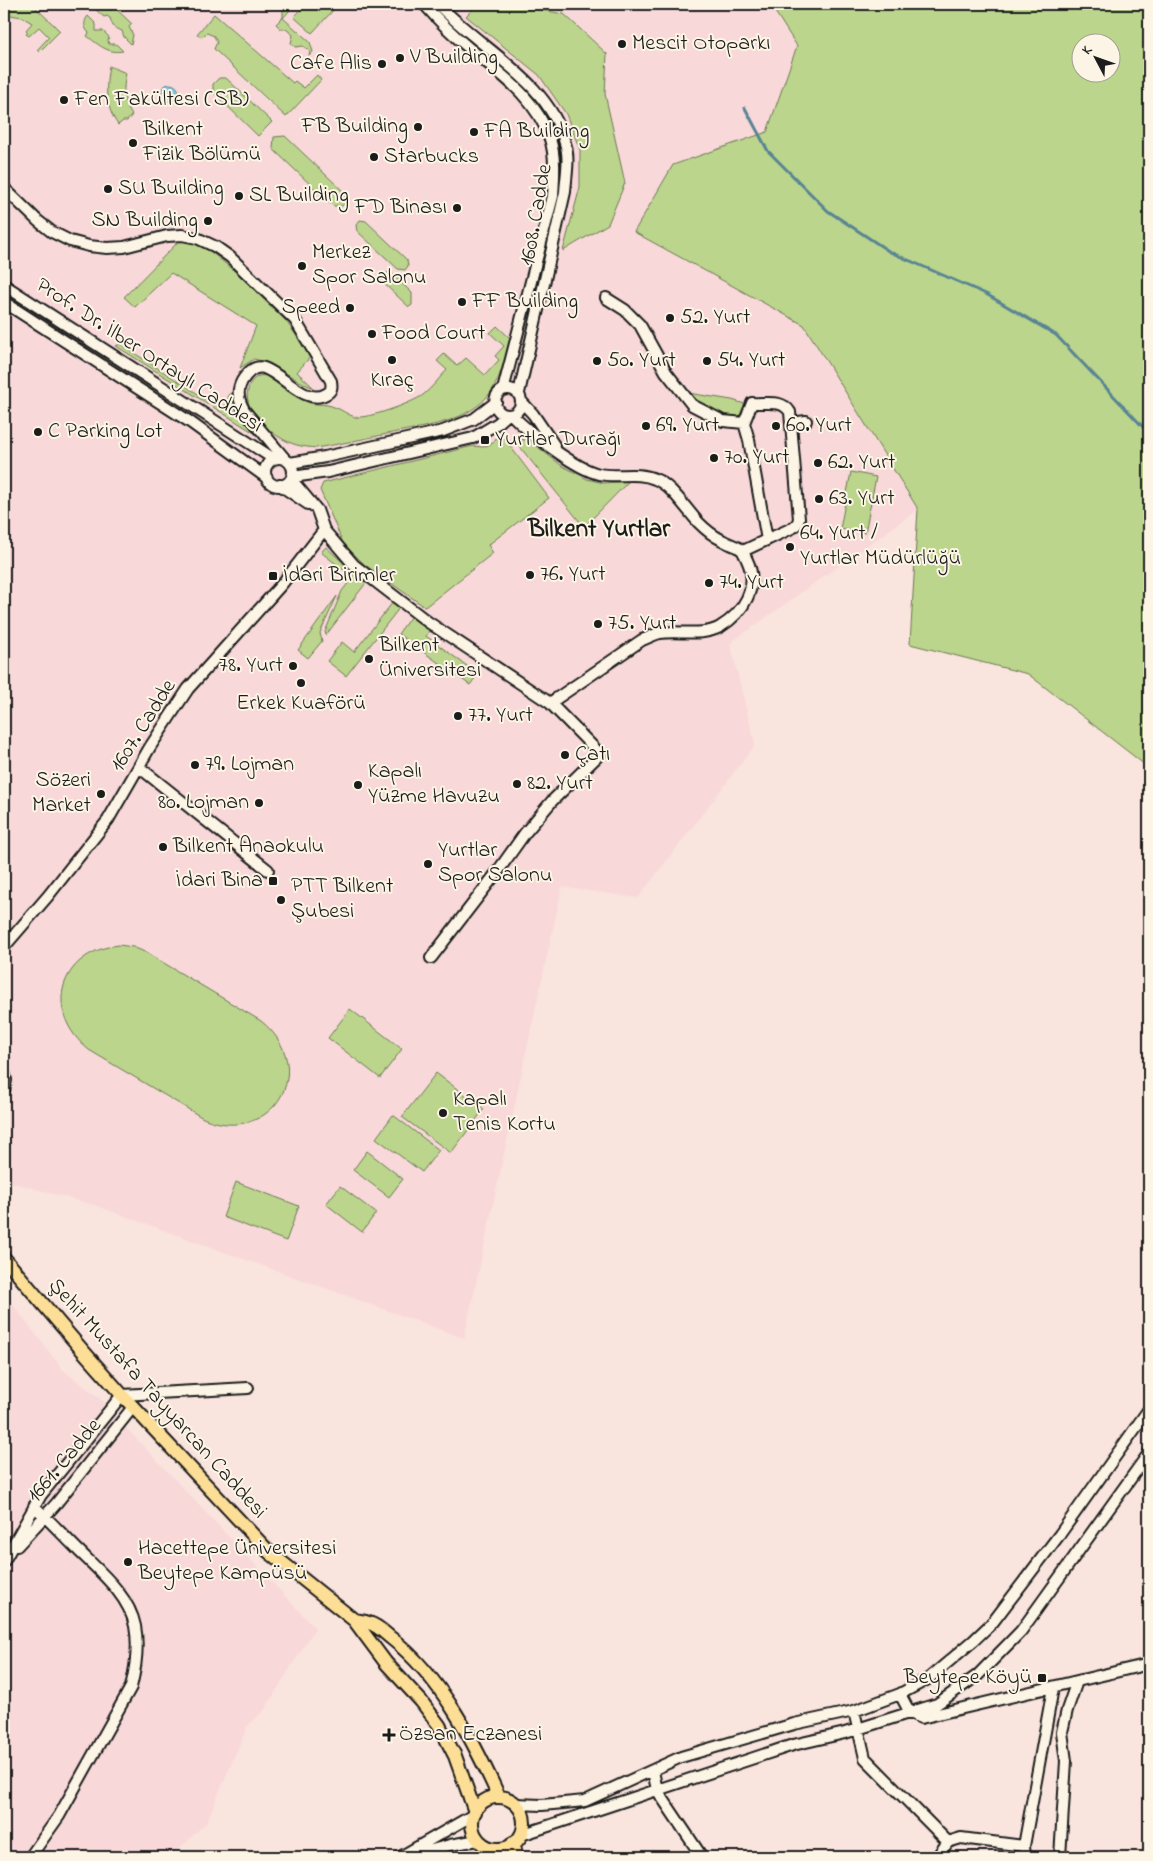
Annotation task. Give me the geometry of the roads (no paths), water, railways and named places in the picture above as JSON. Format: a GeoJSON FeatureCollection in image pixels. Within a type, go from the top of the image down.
{"type":"FeatureCollection","features":[{"type":"Feature","properties":{"kind":"main road","name":"Şehit Mustafa Tayyarcan Caddesi"},"geometry":{"type":"LineString","coordinates":[[4,1258],[133,1408],[270,1552],[354,1620],[386,1663],[421,1701],[439,1725],[455,1756],[474,1814]]}},
{"type":"Feature","properties":{"kind":"main road","name":"Şehit Mustafa Tayyarcan Caddesi"},"geometry":{"type":"LineString","coordinates":[[354,1620],[371,1623],[412,1656],[454,1711],[481,1756],[500,1797]]}},
{"type":"Feature","properties":{"kind":"main road"},"geometry":{"type":"LineString","coordinates":[[489,1857],[474,1832],[472,1824],[474,1814],[483,1802],[491,1798],[500,1797],[508,1799],[515,1804],[523,1818],[523,1827],[517,1839],[517,1857]]}},
{"type":"Feature","properties":{"kind":"main road"},"geometry":{"type":"LineString","coordinates":[[481,1842],[492,1848],[500,1849],[517,1839]]}},
{"type":"Feature","properties":{"kind":"street","name":"1608. Cadde"},"geometry":{"type":"LineString","coordinates":[[424,4],[444,26],[512,82],[528,99],[551,140],[554,168],[553,196],[503,390],[500,392],[496,402]]}},
{"type":"Feature","properties":{"kind":"street","name":"1608. Cadde"},"geometry":{"type":"LineString","coordinates":[[438,4],[466,31],[540,93],[552,111],[566,144],[568,162],[565,192],[516,413],[509,415]]}},
{"type":"Feature","properties":{"kind":"street"},"geometry":{"type":"LineString","coordinates":[[4,188],[38,221],[52,232],[70,241],[89,246],[124,247],[182,234],[197,238],[216,248],[236,263],[295,320],[331,381],[332,387],[330,392],[324,396],[314,397],[298,391],[264,368],[257,368],[251,371],[241,383],[238,392],[239,401],[244,410],[293,470],[292,478],[317,510],[324,530],[354,565],[388,593],[428,622],[550,703],[600,754],[552,801],[530,827],[495,876],[431,958]]}},
{"type":"Feature","properties":{"kind":"street","name":"Prof. Dr. İlber Ortaylı Caddesi"},"geometry":{"type":"LineString","coordinates":[[4,285],[283,460]]}},
{"type":"Feature","properties":{"kind":"street"},"geometry":{"type":"LineString","coordinates":[[606,298],[625,310],[640,325],[666,372],[692,404],[724,421],[744,423]]}},
{"type":"Feature","properties":{"kind":"street","name":"Prof. Dr. İlber Ortaylı Caddesi"},"geometry":{"type":"LineString","coordinates":[[4,302],[190,422],[273,484],[280,485],[317,510]]}},
{"type":"Feature","properties":{"kind":"street"},"geometry":{"type":"LineString","coordinates":[[503,390],[514,389],[558,452]]}},
{"type":"Feature","properties":{"kind":"street"},"geometry":{"type":"LineString","coordinates":[[283,460],[325,457],[442,431],[474,419],[496,402],[497,408],[581,467],[597,474],[610,476],[633,474],[657,479],[669,489],[710,533],[743,551],[751,572],[750,592],[743,607],[730,620],[717,628],[703,632],[659,634],[642,640],[550,703]]}},
{"type":"Feature","properties":{"kind":"street"},"geometry":{"type":"LineString","coordinates":[[743,551],[767,540],[792,528],[798,524],[799,519],[790,412],[786,406],[780,403],[752,403],[744,423],[749,440],[767,540]]}},
{"type":"Feature","properties":{"kind":"street"},"geometry":{"type":"LineString","coordinates":[[280,485],[292,478],[328,472],[473,438],[509,415]]}},
{"type":"Feature","properties":{"kind":"street"},"geometry":{"type":"LineString","coordinates":[[791,423],[806,421]]}},
{"type":"Feature","properties":{"kind":"street","name":"Prof. Dr. İlber Ortaylı Caddesi"},"geometry":{"type":"LineString","coordinates":[[267,478],[267,465],[283,460]]}},
{"type":"Feature","properties":{"kind":"street","name":"1607. Cadde"},"geometry":{"type":"LineString","coordinates":[[4,947],[48,896],[108,820],[154,740],[188,688],[282,584],[324,530]]}},
{"type":"Feature","properties":{"kind":"street"},"geometry":{"type":"LineString","coordinates":[[139,767],[268,870]]}},
{"type":"Feature","properties":{"kind":"street"},"geometry":{"type":"LineString","coordinates":[[4,1072],[6,1080],[4,1091]]}},
{"type":"Feature","properties":{"kind":"street"},"geometry":{"type":"LineString","coordinates":[[122,1395],[248,1388]]}},
{"type":"Feature","properties":{"kind":"street","name":"1661. Cadde"},"geometry":{"type":"LineString","coordinates":[[4,1561],[34,1506],[69,1459],[122,1395]]}},
{"type":"Feature","properties":{"kind":"street","name":"1661. Cadde"},"geometry":{"type":"LineString","coordinates":[[4,1561],[55,1505],[133,1408]]}},
{"type":"Feature","properties":{"kind":"street"},"geometry":{"type":"LineString","coordinates":[[515,1804],[542,1805],[585,1801],[681,1757],[794,1724],[854,1712],[900,1694],[928,1678],[973,1641],[992,1622],[1060,1534],[1149,1409]]}},
{"type":"Feature","properties":{"kind":"street"},"geometry":{"type":"LineString","coordinates":[[517,1839],[793,1745],[858,1729],[937,1704],[978,1675],[1020,1631],[1149,1453]]}},
{"type":"Feature","properties":{"kind":"street"},"geometry":{"type":"LineString","coordinates":[[30,1857],[58,1816],[111,1725],[131,1687],[136,1668],[135,1625],[128,1606],[112,1585],[34,1506]]}},
{"type":"Feature","properties":{"kind":"street"},"geometry":{"type":"LineString","coordinates":[[900,1694],[910,1713],[921,1718],[1149,1664]]}},
{"type":"Feature","properties":{"kind":"street"},"geometry":{"type":"LineString","coordinates":[[1060,1857],[1066,1761],[1062,1732],[1066,1710],[1077,1681]]}},
{"type":"Feature","properties":{"kind":"street"},"geometry":{"type":"LineString","coordinates":[[1025,1857],[1024,1846],[1052,1688]]}},
{"type":"Feature","properties":{"kind":"street"},"geometry":{"type":"LineString","coordinates":[[854,1712],[865,1758],[948,1842]]}},
{"type":"Feature","properties":{"kind":"street"},"geometry":{"type":"LineString","coordinates":[[653,1771],[657,1790],[702,1857]]}},
{"type":"Feature","properties":{"kind":"street"},"geometry":{"type":"LineString","coordinates":[[400,1857],[474,1814]]}},
{"type":"Feature","properties":{"kind":"street"},"geometry":{"type":"LineString","coordinates":[[937,1857],[948,1842],[961,1838],[1024,1846]]}},
{"type":"Feature","properties":{"kind":"street"},"geometry":{"type":"LineString","coordinates":[[404,1857],[450,1845],[481,1842]]}},
{"type":"Feature","properties":{"kind":"water"},"geometry":{"type":"Polygon","coordinates":[[[166,84],[174,84],[179,89],[177,100],[166,102],[161,97],[161,89],[166,84]]]}},
{"type":"Feature","properties":{"kind":"waterway"},"geometry":{"type":"LineString","coordinates":[[745,108],[768,151],[828,211],[890,252],[986,294],[1056,335],[1144,428]]}},
{"type":"Feature","properties":{"kind":"place","name":"Mescit Otoparkı"},"geometry":{"type":"Point","coordinates":[622,44]}},
{"type":"Feature","properties":{"kind":"place","name":"V Building"},"geometry":{"type":"Point","coordinates":[400,58]}},
{"type":"Feature","properties":{"kind":"place","name":"Cafe Alis"},"geometry":{"type":"Point","coordinates":[382,64]}},
{"type":"Feature","properties":{"kind":"place","name":"Fen Fakültesi (SB)"},"geometry":{"type":"Point","coordinates":[64,100]}},
{"type":"Feature","properties":{"kind":"place","name":"FB Building"},"geometry":{"type":"Point","coordinates":[418,127]}},
{"type":"Feature","properties":{"kind":"place","name":"FA Building"},"geometry":{"type":"Point","coordinates":[474,132]}},
{"type":"Feature","properties":{"kind":"place","name":"Bilkent Fizik Bölümü"},"geometry":{"type":"Point","coordinates":[133,143]}},
{"type":"Feature","properties":{"kind":"place","name":"Starbucks"},"geometry":{"type":"Point","coordinates":[374,157]}},
{"type":"Feature","properties":{"kind":"place","name":"SU Building"},"geometry":{"type":"Point","coordinates":[108,189]}},
{"type":"Feature","properties":{"kind":"place","name":"SL Building"},"geometry":{"type":"Point","coordinates":[239,196]}},
{"type":"Feature","properties":{"kind":"place","name":"FD Binası"},"geometry":{"type":"Point","coordinates":[457,208]}},
{"type":"Feature","properties":{"kind":"place","name":"SN Building"},"geometry":{"type":"Point","coordinates":[208,221]}},
{"type":"Feature","properties":{"kind":"place","name":"Merkez Spor Salonu"},"geometry":{"type":"Point","coordinates":[302,266]}},
{"type":"Feature","properties":{"kind":"place","name":"FF Building"},"geometry":{"type":"Point","coordinates":[462,302]}},
{"type":"Feature","properties":{"kind":"place","name":"Speed"},"geometry":{"type":"Point","coordinates":[350,308]}},
{"type":"Feature","properties":{"kind":"place","name":"52. Yurt"},"geometry":{"type":"Point","coordinates":[670,318]}},
{"type":"Feature","properties":{"kind":"place","name":"Food Court"},"geometry":{"type":"Point","coordinates":[372,334]}},
{"type":"Feature","properties":{"kind":"place","name":"Kıraç"},"geometry":{"type":"Point","coordinates":[392,360]}},
{"type":"Feature","properties":{"kind":"place","name":"50. Yurt"},"geometry":{"type":"Point","coordinates":[597,361]}},
{"type":"Feature","properties":{"kind":"place","name":"54. Yurt"},"geometry":{"type":"Point","coordinates":[707,361]}},
{"type":"Feature","properties":{"kind":"place","name":"69. Yurt"},"geometry":{"type":"Point","coordinates":[646,426]}},
{"type":"Feature","properties":{"kind":"place","name":"60. Yurt"},"geometry":{"type":"Point","coordinates":[776,426]}},
{"type":"Feature","properties":{"kind":"place","name":"C Parking Lot"},"geometry":{"type":"Point","coordinates":[38,432]}},
{"type":"Feature","properties":{"kind":"place","name":"Yurtlar Durağı"},"geometry":{"type":"Point","coordinates":[485,440]}},
{"type":"Feature","properties":{"kind":"place","name":"70. Yurt"},"geometry":{"type":"Point","coordinates":[714,458]}},
{"type":"Feature","properties":{"kind":"place","name":"62. Yurt"},"geometry":{"type":"Point","coordinates":[818,463]}},
{"type":"Feature","properties":{"kind":"place","name":"63. Yurt"},"geometry":{"type":"Point","coordinates":[819,499]}},
{"type":"Feature","properties":{"kind":"place","name":"64. Yurt / Yurtlar Müdürlüğü"},"geometry":{"type":"Point","coordinates":[790,547]}},
{"type":"Feature","properties":{"kind":"place","name":"76. Yurt"},"geometry":{"type":"Point","coordinates":[530,575]}},
{"type":"Feature","properties":{"kind":"place","name":"İdari Birimler"},"geometry":{"type":"Point","coordinates":[273,576]}},
{"type":"Feature","properties":{"kind":"place","name":"74. Yurt"},"geometry":{"type":"Point","coordinates":[709,583]}},
{"type":"Feature","properties":{"kind":"place","name":"75. Yurt"},"geometry":{"type":"Point","coordinates":[598,624]}},
{"type":"Feature","properties":{"kind":"place","name":"Bilkent Üniversitesi"},"geometry":{"type":"Point","coordinates":[369,659]}},
{"type":"Feature","properties":{"kind":"place","name":"78. Yurt"},"geometry":{"type":"Point","coordinates":[293,666]}},
{"type":"Feature","properties":{"kind":"place","name":"Erkek Kuaförü"},"geometry":{"type":"Point","coordinates":[301,683]}},
{"type":"Feature","properties":{"kind":"place","name":"77. Yurt"},"geometry":{"type":"Point","coordinates":[458,716]}},
{"type":"Feature","properties":{"kind":"place","name":"Çatı"},"geometry":{"type":"Point","coordinates":[565,755]}},
{"type":"Feature","properties":{"kind":"place","name":"79. Lojman"},"geometry":{"type":"Point","coordinates":[195,765]}},
{"type":"Feature","properties":{"kind":"place","name":"82. Yurt"},"geometry":{"type":"Point","coordinates":[517,784]}},
{"type":"Feature","properties":{"kind":"place","name":"Kapalı Yüzme Havuzu"},"geometry":{"type":"Point","coordinates":[358,785]}},
{"type":"Feature","properties":{"kind":"place","name":"Sözeri Market"},"geometry":{"type":"Point","coordinates":[101,794]}},
{"type":"Feature","properties":{"kind":"place","name":"80. Lojman"},"geometry":{"type":"Point","coordinates":[259,803]}},
{"type":"Feature","properties":{"kind":"place","name":"Bilkent Anaokulu"},"geometry":{"type":"Point","coordinates":[163,847]}},
{"type":"Feature","properties":{"kind":"place","name":"Yurtlar Spor Salonu"},"geometry":{"type":"Point","coordinates":[428,864]}},
{"type":"Feature","properties":{"kind":"place","name":"İdari Bina"},"geometry":{"type":"Point","coordinates":[273,881]}},
{"type":"Feature","properties":{"kind":"place","name":"PTT Bilkent Şubesi"},"geometry":{"type":"Point","coordinates":[281,900]}},
{"type":"Feature","properties":{"kind":"place","name":"Kapalı Tenis Kortu"},"geometry":{"type":"Point","coordinates":[443,1113]}},
{"type":"Feature","properties":{"kind":"place","name":"Hacettepe Üniversitesi Beytepe Kampüsü"},"geometry":{"type":"Point","coordinates":[128,1562]}},
{"type":"Feature","properties":{"kind":"place","name":"Beytepe Köyü"},"geometry":{"type":"Point","coordinates":[1042,1678]}},
{"type":"Feature","properties":{"kind":"place","name":"Özsan Eczanesi"},"geometry":{"type":"Point","coordinates":[389,1735]}},
{"type":"Feature","properties":{"kind":"district","name":"Bilkent Yurtlar"},"geometry":{"type":"Point","coordinates":[599,530]}}]}
